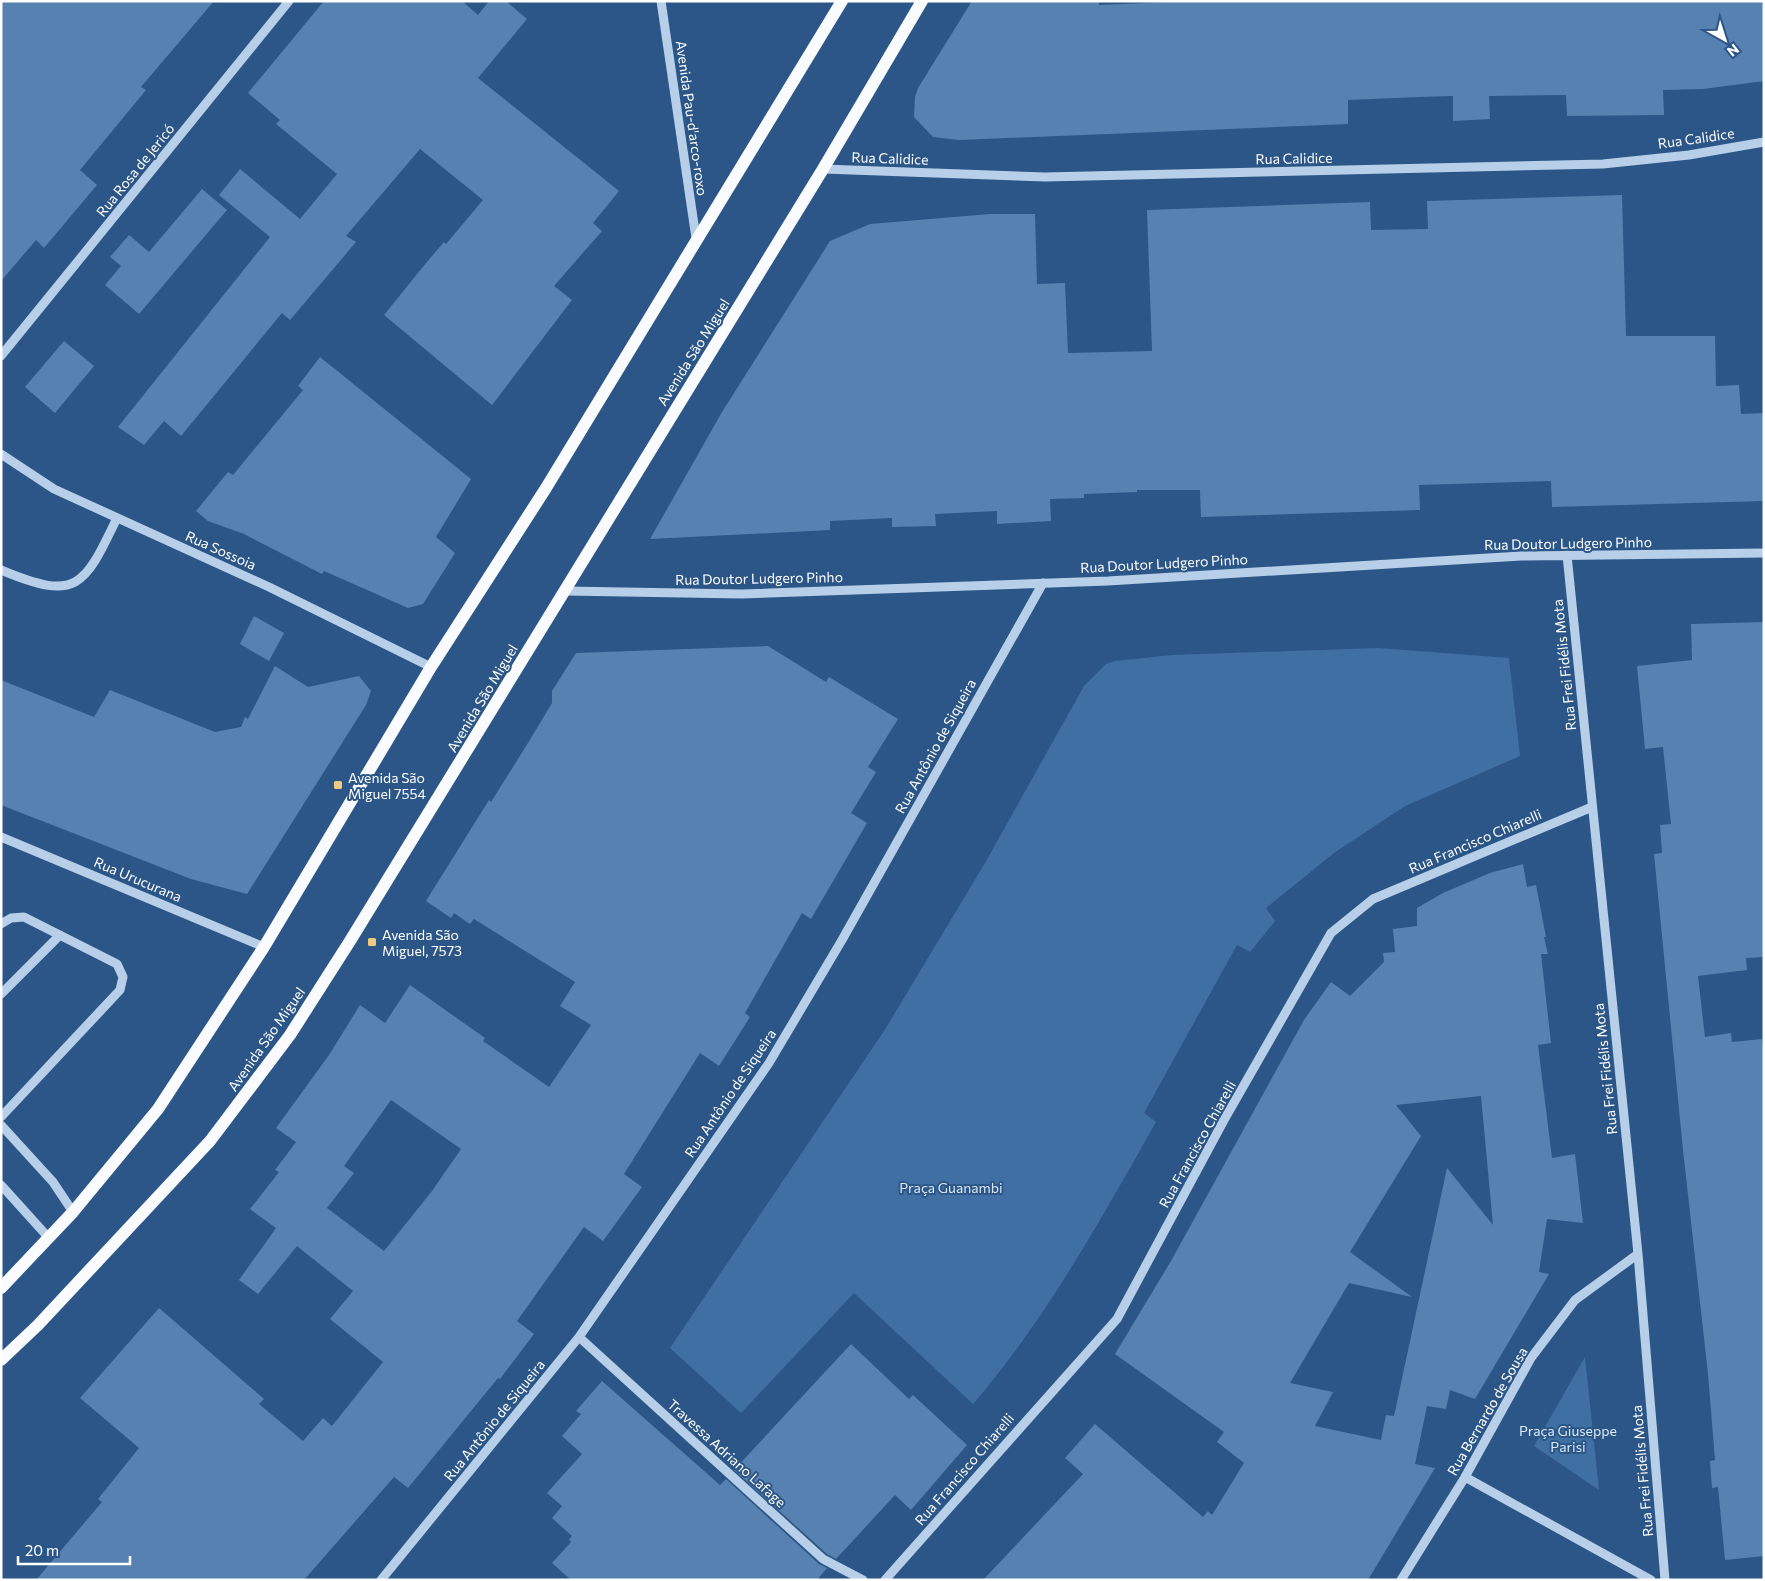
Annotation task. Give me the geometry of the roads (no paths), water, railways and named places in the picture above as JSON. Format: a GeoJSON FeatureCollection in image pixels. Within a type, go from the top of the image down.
{"type":"FeatureCollection","features":[{"type":"Feature","properties":{"kind":"main road"},"geometry":{"type":"LineString","coordinates":[[1,1288],[72,1212],[158,1109],[264,947],[432,667],[546,488],[696,238],[842,1]]}},
{"type":"Feature","properties":{"kind":"main road","name":"Avenida São Miguel"},"geometry":{"type":"LineString","coordinates":[[1,1360],[38,1325],[210,1141],[290,1035],[823,169],[922,1]]}},
{"type":"Feature","properties":{"kind":"street","name":"Rua Rosa de Jericó"},"geometry":{"type":"LineString","coordinates":[[1,356],[289,1]]}},
{"type":"Feature","properties":{"kind":"street","name":"Avenida Pau-d'arco-roxo"},"geometry":{"type":"LineString","coordinates":[[661,1],[696,238]]}},
{"type":"Feature","properties":{"kind":"street","name":"Rua Calidice"},"geometry":{"type":"LineString","coordinates":[[823,169],[1045,177],[1603,164],[1689,154],[1764,142]]}},
{"type":"Feature","properties":{"kind":"street","name":"Rua Sossoia"},"geometry":{"type":"LineString","coordinates":[[1,454],[54,489],[269,587],[432,667]]}},
{"type":"Feature","properties":{"kind":"street"},"geometry":{"type":"LineString","coordinates":[[1,570],[46,586],[61,586],[76,581],[88,572],[97,560],[117,518]]}},
{"type":"Feature","properties":{"kind":"street","name":"Rua Doutor Ludgero Pinho"},"geometry":{"type":"LineString","coordinates":[[565,591],[742,594],[1043,583],[1567,555],[1764,553]]}},
{"type":"Feature","properties":{"kind":"street","name":"Rua Frei Fidélis Mota"},"geometry":{"type":"LineString","coordinates":[[1567,555],[1638,1254],[1665,1580]]}},
{"type":"Feature","properties":{"kind":"street","name":"Rua Antônio de Siqueira"},"geometry":{"type":"LineString","coordinates":[[381,1580],[579,1337],[769,1063],[842,940],[1043,583]]}},
{"type":"Feature","properties":{"kind":"street","name":"Rua Francisco Chiarelli"},"geometry":{"type":"LineString","coordinates":[[885,1580],[1116,1319],[1224,1120],[1331,933],[1373,899],[1592,807]]}},
{"type":"Feature","properties":{"kind":"street","name":"Rua Urucurana"},"geometry":{"type":"LineString","coordinates":[[1,837],[264,947]]}},
{"type":"Feature","properties":{"kind":"street"},"geometry":{"type":"LineString","coordinates":[[1,924],[11,918],[24,917],[117,964],[123,977],[120,990],[1,1117]]}},
{"type":"Feature","properties":{"kind":"street"},"geometry":{"type":"LineString","coordinates":[[1,994],[60,935]]}},
{"type":"Feature","properties":{"kind":"street"},"geometry":{"type":"LineString","coordinates":[[1,1125],[53,1182],[72,1212]]}},
{"type":"Feature","properties":{"kind":"street"},"geometry":{"type":"LineString","coordinates":[[1,1185],[48,1237]]}},
{"type":"Feature","properties":{"kind":"street","name":"Rua Bernardo de Sousa"},"geometry":{"type":"LineString","coordinates":[[1401,1580],[1465,1477],[1531,1358],[1575,1300],[1638,1254]]}},
{"type":"Feature","properties":{"kind":"street","name":"Travessa Adriano Lafage"},"geometry":{"type":"LineString","coordinates":[[579,1337],[823,1559],[863,1580]]}},
{"type":"Feature","properties":{"kind":"street"},"geometry":{"type":"LineString","coordinates":[[1465,1477],[1651,1580]]}},
{"type":"Feature","properties":{"kind":"place","name":"Avenida São Miguel 7554"},"geometry":{"type":"Point","coordinates":[338,785]}},
{"type":"Feature","properties":{"kind":"place","name":"Avenida São Miguel, 7573"},"geometry":{"type":"Point","coordinates":[372,942]}},
{"type":"Feature","properties":{"kind":"park label","name":"Praça Guanambi"},"geometry":{"type":"Point","coordinates":[951,1187]}},
{"type":"Feature","properties":{"kind":"park label","name":"Praça Giuseppe Parisi"},"geometry":{"type":"Point","coordinates":[1568,1438]}}]}
